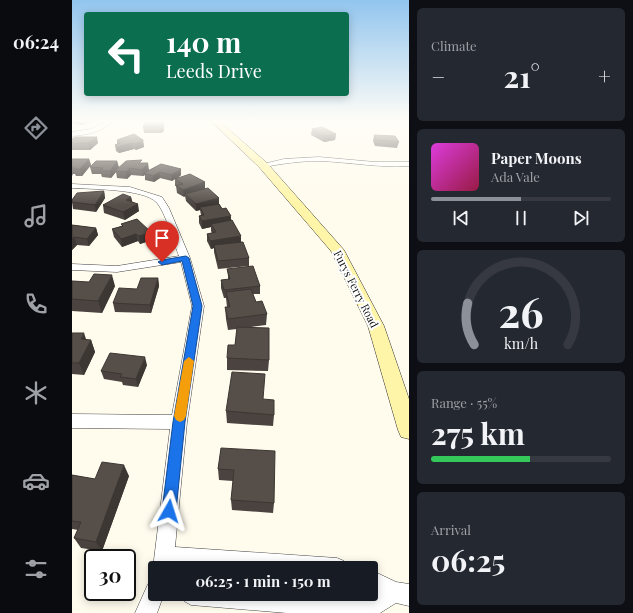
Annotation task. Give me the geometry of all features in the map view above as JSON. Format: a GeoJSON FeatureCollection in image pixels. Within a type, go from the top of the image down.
{"type":"FeatureCollection","features":[{"type":"Feature","properties":{"kind":"main road","name":"Furys Ferry Road"},"geometry":{"type":"LineString","coordinates":[[246,149],[263,164],[337,250],[376,326],[409,430]]}},
{"type":"Feature","properties":{"kind":"street"},"geometry":{"type":"LineString","coordinates":[[263,164],[283,161],[319,159],[392,166],[409,164]]}},
{"type":"Feature","properties":{"kind":"street"},"geometry":{"type":"LineString","coordinates":[[72,186],[130,189],[159,199],[165,208],[186,258],[198,306],[179,422],[164,561]]}},
{"type":"Feature","properties":{"kind":"street"},"geometry":{"type":"LineString","coordinates":[[72,267],[118,269],[186,258]]}},
{"type":"Feature","properties":{"kind":"street"},"geometry":{"type":"LineString","coordinates":[[72,421],[179,422]]}},
{"type":"Feature","properties":{"kind":"street"},"geometry":{"type":"LineString","coordinates":[[378,583],[401,594]]}},
{"type":"Feature","properties":{"kind":"street"},"geometry":{"type":"LineString","coordinates":[[273,601],[366,609],[401,594]]}},
{"type":"Feature","properties":{"kind":"street"},"geometry":{"type":"LineString","coordinates":[[146,613],[151,601]]}},
{"type":"Feature","properties":{"kind":"building"},"geometry":{"type":"Polygon","coordinates":[[[72,159],[89,159],[80,169],[74,169],[75,168],[72,168],[72,159]]]}},
{"type":"Feature","properties":{"kind":"building"},"geometry":{"type":"Polygon","coordinates":[[[142,160],[139,163],[148,163],[142,170],[130,168],[126,172],[115,171],[126,161],[142,160]]]}},
{"type":"Feature","properties":{"kind":"building"},"geometry":{"type":"Polygon","coordinates":[[[96,161],[117,161],[110,171],[100,171],[103,168],[90,167],[96,161]]]}},
{"type":"Feature","properties":{"kind":"building"},"geometry":{"type":"Polygon","coordinates":[[[161,164],[181,169],[171,175],[160,172],[153,176],[144,173],[161,164]]]}},
{"type":"Feature","properties":{"kind":"building"},"geometry":{"type":"Polygon","coordinates":[[[190,174],[205,182],[183,190],[176,186],[183,184],[175,179],[190,174]]]}},
{"type":"Feature","properties":{"kind":"building"},"geometry":{"type":"Polygon","coordinates":[[[208,188],[219,198],[196,204],[185,194],[208,188]]]}},
{"type":"Feature","properties":{"kind":"building"},"geometry":{"type":"Polygon","coordinates":[[[104,191],[95,205],[72,202],[77,193],[104,191]]]}},
{"type":"Feature","properties":{"kind":"building"},"geometry":{"type":"Polygon","coordinates":[[[123,194],[131,197],[126,200],[138,204],[123,212],[103,205],[123,194]]]}},
{"type":"Feature","properties":{"kind":"building"},"geometry":{"type":"Polygon","coordinates":[[[219,204],[222,209],[226,208],[231,216],[202,221],[199,216],[204,215],[200,207],[219,204]]]}},
{"type":"Feature","properties":{"kind":"building"},"geometry":{"type":"Polygon","coordinates":[[[137,219],[151,232],[139,236],[136,234],[121,239],[112,229],[123,226],[121,224],[137,219]]]}},
{"type":"Feature","properties":{"kind":"building"},"geometry":{"type":"Polygon","coordinates":[[[232,220],[241,236],[210,241],[207,234],[216,232],[211,224],[232,220]]]}},
{"type":"Feature","properties":{"kind":"building"},"geometry":{"type":"Polygon","coordinates":[[[72,225],[96,228],[87,239],[74,237],[72,240],[72,225]]]}},
{"type":"Feature","properties":{"kind":"building"},"geometry":{"type":"Polygon","coordinates":[[[243,242],[249,258],[218,261],[214,245],[243,242]]]}},
{"type":"Feature","properties":{"kind":"building"},"geometry":{"type":"Polygon","coordinates":[[[253,266],[260,286],[224,290],[221,280],[230,279],[227,269],[253,266]]]}},
{"type":"Feature","properties":{"kind":"building"},"geometry":{"type":"Polygon","coordinates":[[[94,274],[112,275],[98,301],[72,299],[72,281],[89,282],[94,274]]]}},
{"type":"Feature","properties":{"kind":"building"},"geometry":{"type":"Polygon","coordinates":[[[141,278],[158,278],[150,305],[113,303],[119,288],[137,289],[141,278]]]}},
{"type":"Feature","properties":{"kind":"building"},"geometry":{"type":"Polygon","coordinates":[[[251,289],[256,302],[262,301],[267,314],[228,319],[225,307],[230,307],[226,292],[251,289]]]}},
{"type":"Feature","properties":{"kind":"building"},"geometry":{"type":"Polygon","coordinates":[[[237,327],[269,328],[269,360],[227,358],[228,345],[235,345],[237,327]]]}},
{"type":"Feature","properties":{"kind":"building"},"geometry":{"type":"Polygon","coordinates":[[[72,333],[84,333],[81,339],[91,340],[79,363],[72,363],[72,333]]]}},
{"type":"Feature","properties":{"kind":"building"},"geometry":{"type":"Polygon","coordinates":[[[110,353],[145,357],[136,379],[120,377],[122,374],[101,371],[110,353]]]}},
{"type":"Feature","properties":{"kind":"building"},"geometry":{"type":"Polygon","coordinates":[[[232,372],[265,374],[263,399],[274,400],[274,415],[226,411],[232,372]]]}},
{"type":"Feature","properties":{"kind":"building"},"geometry":{"type":"Polygon","coordinates":[[[221,448],[275,451],[274,503],[231,500],[234,470],[218,469],[221,448]]]}},
{"type":"Feature","properties":{"kind":"building"},"geometry":{"type":"Polygon","coordinates":[[[102,462],[124,465],[96,542],[74,538],[81,522],[72,521],[72,475],[95,479],[102,462]]]}},
{"type":"Feature","properties":{"kind":"slow traffic"},"geometry":{"type":"LineString","coordinates":[[180,416],[189,361]]}},
{"type":"Feature","properties":{"kind":"route"},"geometry":{"type":"LineString","coordinates":[[162,262],[186,258],[198,306],[179,422],[169,511]]}}]}
